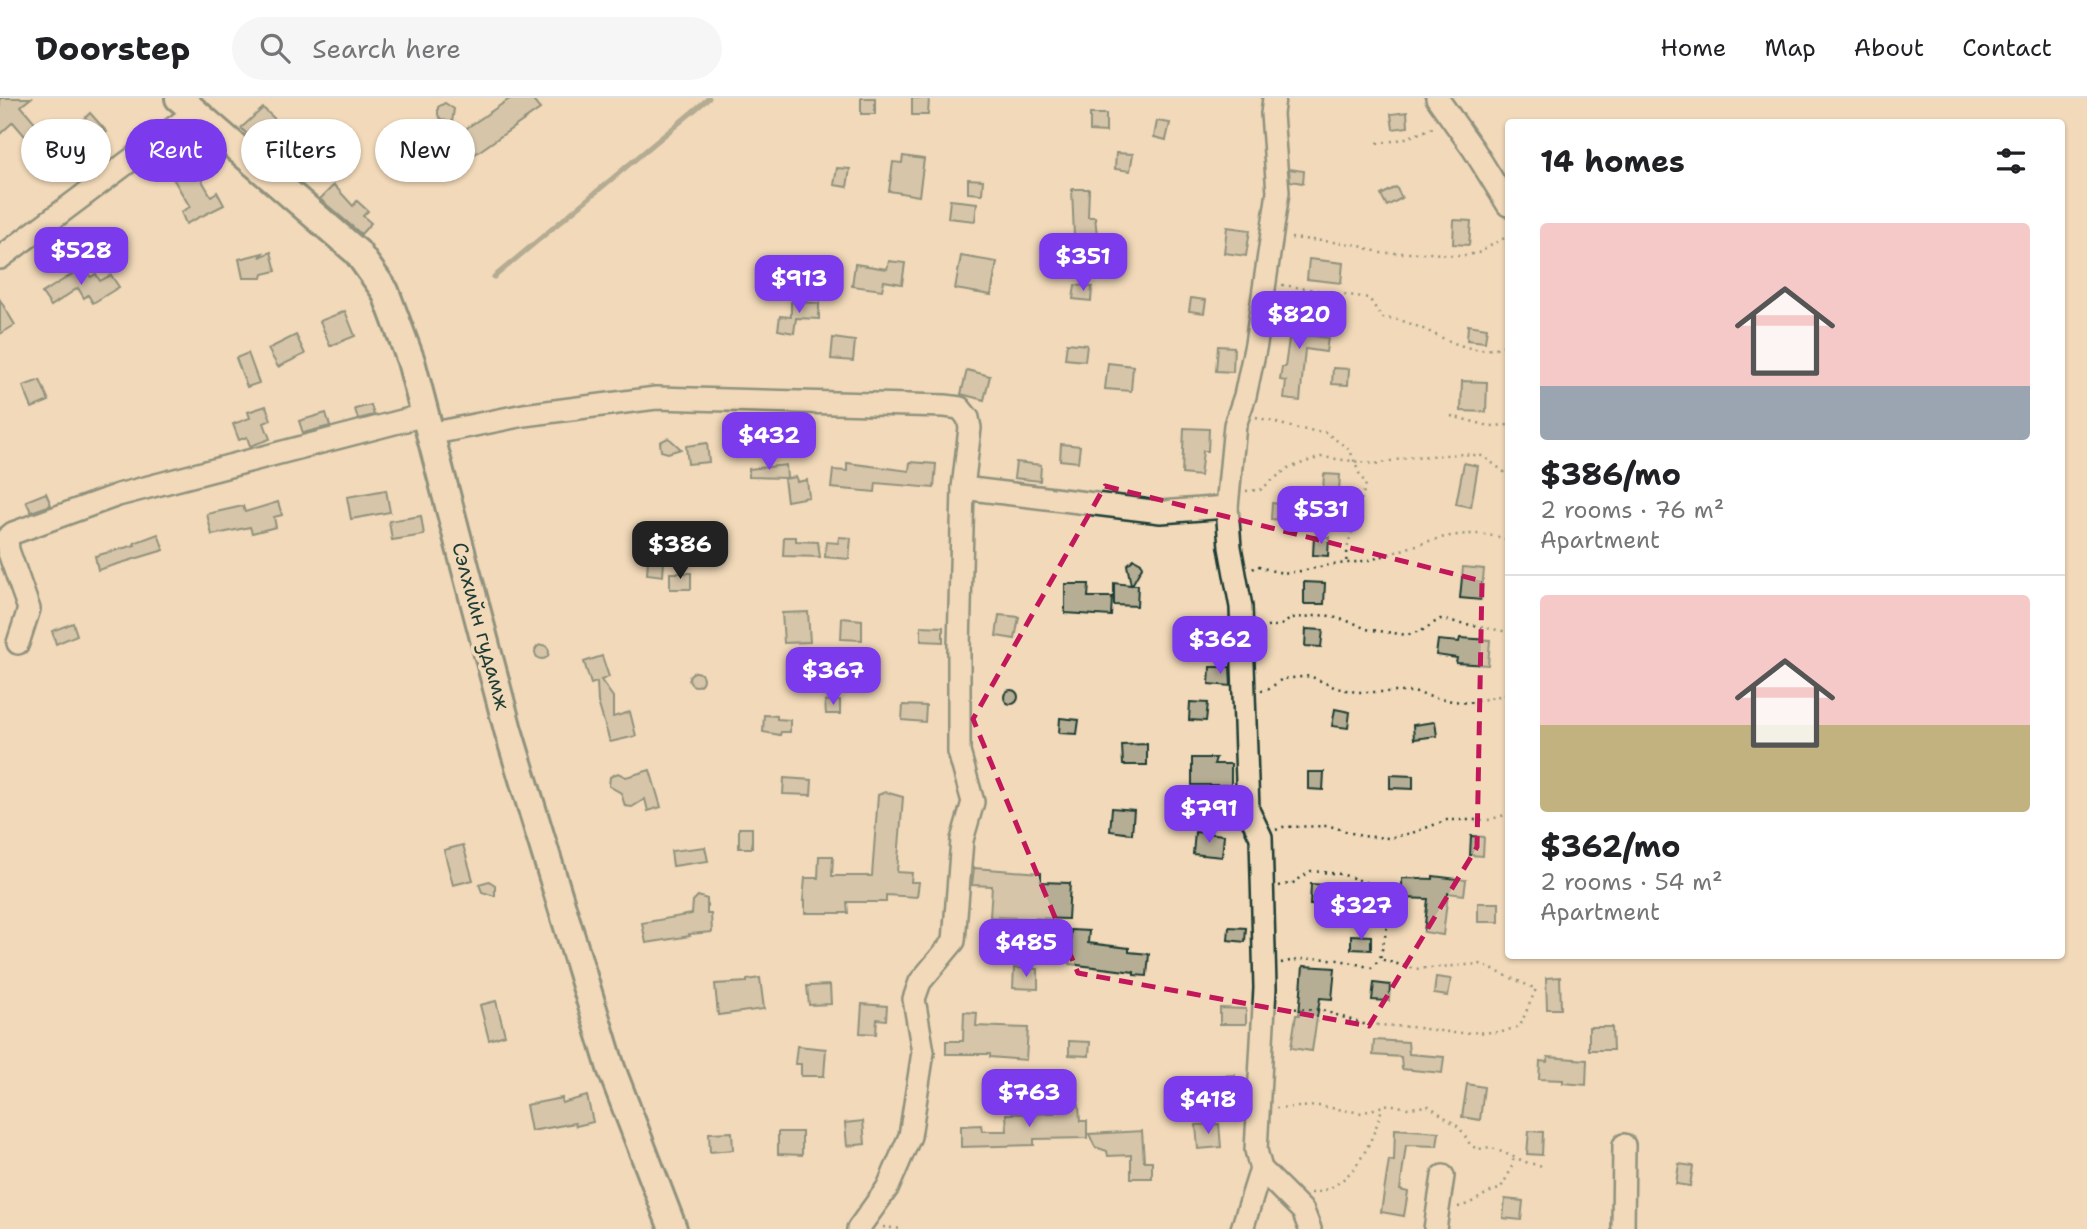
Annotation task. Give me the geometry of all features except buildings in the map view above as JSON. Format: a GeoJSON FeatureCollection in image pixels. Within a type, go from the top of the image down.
{"type":"FeatureCollection","features":[{"type":"Feature","properties":{"kind":"main road","name":"Сэлхийн гудамж"},"geometry":{"type":"LineString","coordinates":[[187,105],[357,252],[385,291],[411,361],[508,730],[611,1068],[673,1229]]}},
{"type":"Feature","properties":{"kind":"street"},"geometry":{"type":"LineString","coordinates":[[1274,98],[1272,114],[1278,192],[1248,383],[1235,425],[1228,498],[1230,547],[1242,630],[1248,810],[1261,837],[1264,1004],[1256,1150],[1261,1169],[1303,1211],[1310,1229]]}},
{"type":"Feature","properties":{"kind":"street"},"geometry":{"type":"LineString","coordinates":[[1437,98],[1505,200]]}},
{"type":"Feature","properties":{"kind":"street"},"geometry":{"type":"LineString","coordinates":[[0,258],[187,105]]}},
{"type":"Feature","properties":{"kind":"street"},"geometry":{"type":"LineString","coordinates":[[18,643],[29,610],[8,550],[10,535],[118,495],[428,425],[656,398],[960,408],[968,418],[970,428],[964,488],[959,752],[973,802],[962,841],[954,942],[920,982],[914,999],[923,1052],[910,1136],[888,1186],[858,1229]]}},
{"type":"Feature","properties":{"kind":"street"},"geometry":{"type":"LineString","coordinates":[[964,488],[1161,512],[1228,498]]}},
{"type":"Feature","properties":{"kind":"street"},"geometry":{"type":"LineString","coordinates":[[1623,1229],[1624,1145]]}},
{"type":"Feature","properties":{"kind":"street"},"geometry":{"type":"LineString","coordinates":[[1242,1229],[1261,1169]]}},
{"type":"Feature","properties":{"kind":"street"},"geometry":{"type":"LineString","coordinates":[[1436,1220],[1443,1176]]}},
{"type":"Feature","properties":{"kind":"path"},"geometry":{"type":"LineString","coordinates":[[1377,143],[1399,141],[1432,128],[1455,123]]}},
{"type":"Feature","properties":{"kind":"path"},"geometry":{"type":"LineString","coordinates":[[1272,237],[1354,244],[1381,253],[1460,256],[1478,253],[1505,238]]}},
{"type":"Feature","properties":{"kind":"path"},"geometry":{"type":"LineString","coordinates":[[1265,285],[1282,285],[1369,298],[1381,318],[1395,318],[1459,344],[1479,349],[1505,345]]}},
{"type":"Feature","properties":{"kind":"path"},"geometry":{"type":"LineString","coordinates":[[1239,413],[1298,429],[1325,432],[1350,450],[1366,484],[1348,545],[1346,563]]}},
{"type":"Feature","properties":{"kind":"path"},"geometry":{"type":"LineString","coordinates":[[1451,416],[1490,426],[1505,425]]}},
{"type":"Feature","properties":{"kind":"path"},"geometry":{"type":"LineString","coordinates":[[1228,498],[1260,490],[1288,468],[1321,457],[1354,463],[1381,464],[1412,457],[1462,454],[1483,456],[1505,473]]}},
{"type":"Feature","properties":{"kind":"path"},"geometry":{"type":"LineString","coordinates":[[1236,581],[1257,565],[1274,573],[1369,560],[1410,548],[1428,539],[1460,533],[1505,539]]}},
{"type":"Feature","properties":{"kind":"path"},"geometry":{"type":"LineString","coordinates":[[1242,630],[1281,625],[1292,618],[1326,615],[1366,629],[1407,635],[1423,630],[1440,619],[1505,631]]}},
{"type":"Feature","properties":{"kind":"path"},"geometry":{"type":"LineString","coordinates":[[1244,695],[1269,689],[1282,679],[1310,676],[1336,688],[1356,692],[1413,692],[1439,699],[1468,702],[1505,695]]}},
{"type":"Feature","properties":{"kind":"path"},"geometry":{"type":"LineString","coordinates":[[1261,837],[1283,827],[1330,826],[1361,836],[1390,838],[1447,821],[1488,820],[1505,815]]}},
{"type":"Feature","properties":{"kind":"path"},"geometry":{"type":"LineString","coordinates":[[1262,890],[1293,883],[1311,871],[1341,874],[1380,887],[1390,902],[1403,909],[1389,918],[1380,959],[1371,968],[1336,958],[1296,959],[1264,967]]}},
{"type":"Feature","properties":{"kind":"path"},"geometry":{"type":"LineString","coordinates":[[1264,1004],[1322,1010],[1363,1024],[1455,1033],[1502,1032],[1520,1026],[1535,989],[1480,964],[1415,969],[1380,959]]}},
{"type":"Feature","properties":{"kind":"path"},"geometry":{"type":"LineString","coordinates":[[1259,1108],[1320,1106],[1362,1113],[1389,1104],[1408,1108],[1429,1105],[1460,1128],[1471,1146],[1479,1149],[1490,1147],[1528,1163],[1543,1166]]}},
{"type":"Feature","properties":{"kind":"path"},"geometry":{"type":"LineString","coordinates":[[1290,1196],[1322,1192],[1340,1184],[1361,1158],[1378,1123],[1382,1106]]}},
{"type":"Feature","properties":{"kind":"path"},"geometry":{"type":"LineString","coordinates":[[1436,1220],[1474,1203],[1486,1192],[1500,1189],[1511,1170],[1514,1156]]}},
{"type":"Feature","properties":{"kind":"highlighted area"},"geometry":{"type":"Polygon","coordinates":[[[1105,486],[1482,581],[1477,847],[1369,1026],[1078,973],[973,719],[1105,486]]]}},
{"type":"Feature","properties":{"kind":"waterway"},"geometry":{"type":"LineString","coordinates":[[494,277],[709,98]]}}]}
